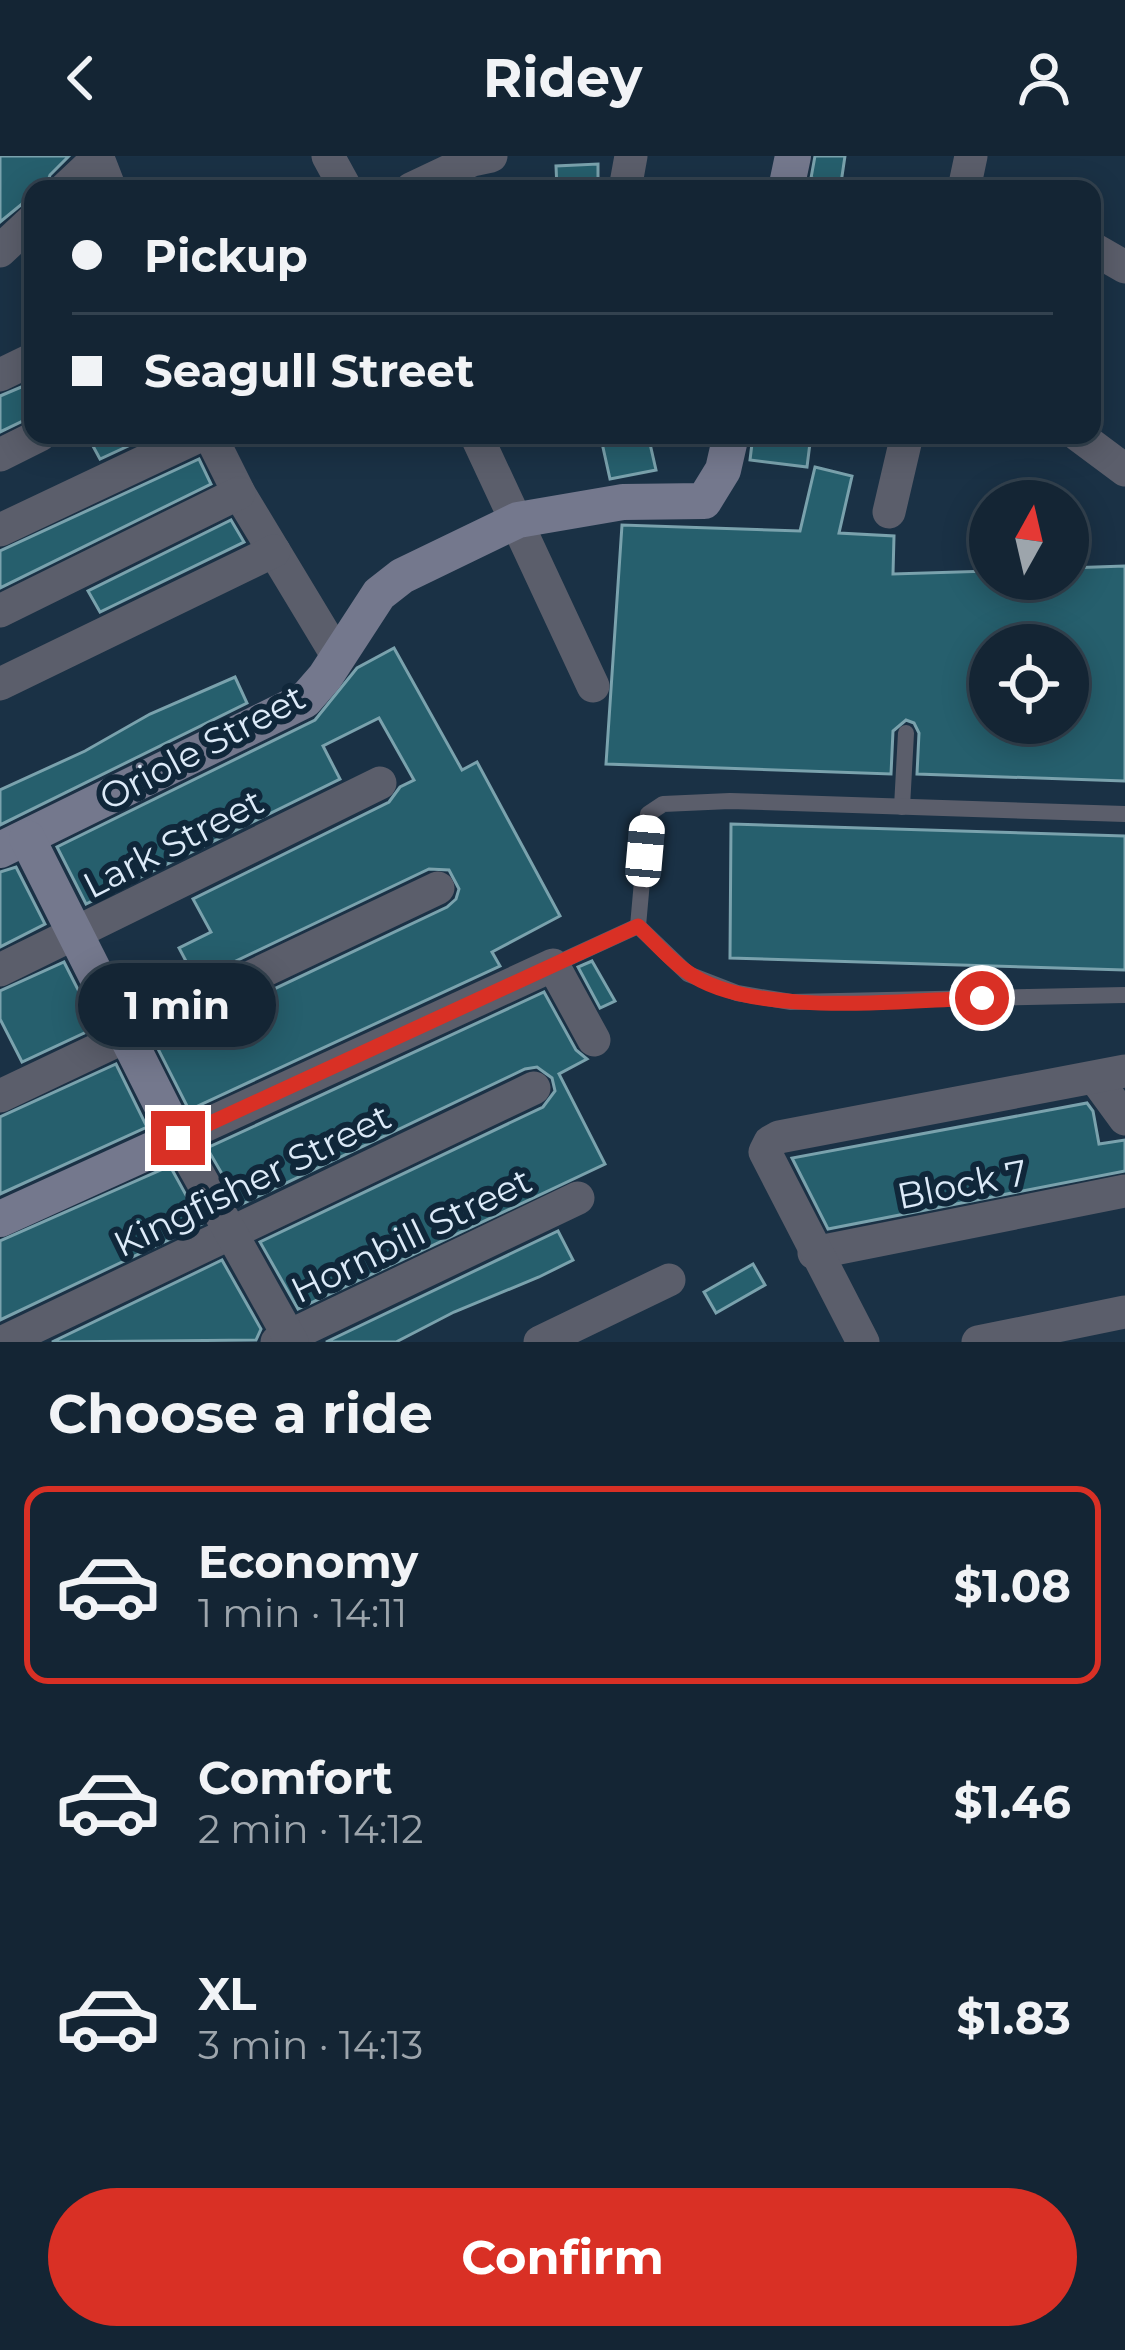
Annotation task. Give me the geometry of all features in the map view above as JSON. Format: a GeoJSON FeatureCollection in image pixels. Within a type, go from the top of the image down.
{"type":"FeatureCollection","features":[{"type":"Feature","properties":{"kind":"street"},"geometry":{"type":"LineString","coordinates":[[429,180],[491,156]]}},
{"type":"Feature","properties":{"kind":"street"},"geometry":{"type":"LineString","coordinates":[[0,251],[24,228]]}},
{"type":"Feature","properties":{"kind":"street"},"geometry":{"type":"LineString","coordinates":[[0,530],[186,444]]}},
{"type":"Feature","properties":{"kind":"street"},"geometry":{"type":"LineString","coordinates":[[210,444],[338,657]]}},
{"type":"Feature","properties":{"kind":"street"},"geometry":{"type":"LineString","coordinates":[[480,444],[593,686]]}},
{"type":"Feature","properties":{"kind":"street","name":"Oriole Street"},"geometry":{"type":"LineString","coordinates":[[14,844],[304,700],[379,594],[402,576],[518,520],[623,502],[704,501],[723,470],[729,444]]}},
{"type":"Feature","properties":{"kind":"street"},"geometry":{"type":"LineString","coordinates":[[889,512],[905,444]]}},
{"type":"Feature","properties":{"kind":"street"},"geometry":{"type":"LineString","coordinates":[[1090,444],[1125,470]]}},
{"type":"Feature","properties":{"kind":"street"},"geometry":{"type":"LineString","coordinates":[[0,611],[238,493]]}},
{"type":"Feature","properties":{"kind":"street"},"geometry":{"type":"LineString","coordinates":[[0,684],[274,551]]}},
{"type":"Feature","properties":{"kind":"street","name":"Lark Street"},"geometry":{"type":"LineString","coordinates":[[0,970],[380,783]]}},
{"type":"Feature","properties":{"kind":"street"},"geometry":{"type":"LineString","coordinates":[[14,844],[76,936],[286,1340]]}},
{"type":"Feature","properties":{"kind":"street"},"geometry":{"type":"LineString","coordinates":[[0,1096],[438,888]]}},
{"type":"Feature","properties":{"kind":"street"},"geometry":{"type":"LineString","coordinates":[[0,1219],[553,965],[594,1040]]}},
{"type":"Feature","properties":{"kind":"street"},"geometry":{"type":"LineString","coordinates":[[862,1342],[765,1152],[770,1142],[1110,1074],[1125,1119]]}},
{"type":"Feature","properties":{"kind":"street","name":"Kingfisher Street"},"geometry":{"type":"LineString","coordinates":[[3,1342],[534,1088]]}},
{"type":"Feature","properties":{"kind":"street","name":"Block 7"},"geometry":{"type":"LineString","coordinates":[[814,1253],[1125,1191]]}},
{"type":"Feature","properties":{"kind":"street","name":"Hornbill Street"},"geometry":{"type":"LineString","coordinates":[[286,1340],[578,1198]]}},
{"type":"Feature","properties":{"kind":"street"},"geometry":{"type":"LineString","coordinates":[[540,1342],[669,1280]]}},
{"type":"Feature","properties":{"kind":"street"},"geometry":{"type":"LineString","coordinates":[[978,1342],[1125,1312]]}},
{"type":"Feature","properties":{"kind":"lane"},"geometry":{"type":"LineString","coordinates":[[902,807],[906,733]]}},
{"type":"Feature","properties":{"kind":"lane"},"geometry":{"type":"LineString","coordinates":[[638,926],[648,814],[654,807],[730,801],[1125,814]]}},
{"type":"Feature","properties":{"kind":"lane"},"geometry":{"type":"LineString","coordinates":[[553,965],[638,926]]}},
{"type":"Feature","properties":{"kind":"lane"},"geometry":{"type":"LineString","coordinates":[[638,926],[688,974],[737,993],[791,1003],[1125,995]]}},
{"type":"Feature","properties":{"kind":"building"},"geometry":{"type":"Polygon","coordinates":[[[0,156],[69,156],[48,180],[24,180],[24,202],[0,222],[0,156]]]}},
{"type":"Feature","properties":{"kind":"building"},"geometry":{"type":"Polygon","coordinates":[[[815,156],[845,156],[841,180],[811,178],[815,156]]]}},
{"type":"Feature","properties":{"kind":"building"},"geometry":{"type":"Polygon","coordinates":[[[598,164],[598,180],[557,180],[556,166],[598,164]]]}},
{"type":"Feature","properties":{"kind":"building"},"geometry":{"type":"Polygon","coordinates":[[[24,386],[24,420],[0,432],[0,396],[24,386]]]}},
{"type":"Feature","properties":{"kind":"building"},"geometry":{"type":"Polygon","coordinates":[[[92,444],[132,444],[100,459],[92,444]]]}},
{"type":"Feature","properties":{"kind":"building"},"geometry":{"type":"Polygon","coordinates":[[[602,444],[650,444],[656,470],[610,479],[602,444]]]}},
{"type":"Feature","properties":{"kind":"building"},"geometry":{"type":"Polygon","coordinates":[[[752,444],[810,444],[807,467],[750,460],[752,444]]]}},
{"type":"Feature","properties":{"kind":"building"},"geometry":{"type":"Polygon","coordinates":[[[199,459],[211,484],[0,588],[0,551],[199,459]]]}},
{"type":"Feature","properties":{"kind":"building"},"geometry":{"type":"Polygon","coordinates":[[[815,467],[852,476],[839,533],[894,536],[893,574],[969,572],[969,600],[1089,600],[1089,567],[1125,566],[1125,781],[917,774],[919,733],[906,720],[893,731],[891,774],[606,764],[622,525],[800,531],[815,467]]]}},
{"type":"Feature","properties":{"kind":"building"},"geometry":{"type":"Polygon","coordinates":[[[231,520],[244,542],[100,612],[88,591],[231,520]]]}},
{"type":"Feature","properties":{"kind":"building"},"geometry":{"type":"Polygon","coordinates":[[[394,648],[462,770],[477,762],[560,916],[492,952],[500,966],[189,1110],[156,1045],[447,907],[459,889],[449,870],[429,869],[196,980],[179,948],[211,932],[193,899],[389,802],[400,787],[414,780],[379,718],[323,746],[340,779],[86,904],[57,847],[315,720],[357,668],[394,648]]]}},
{"type":"Feature","properties":{"kind":"building"},"geometry":{"type":"Polygon","coordinates":[[[235,677],[247,703],[0,825],[0,790],[235,677]]]}},
{"type":"Feature","properties":{"kind":"building"},"geometry":{"type":"Polygon","coordinates":[[[731,824],[1125,836],[1125,970],[730,958],[731,824]]]}},
{"type":"Feature","properties":{"kind":"building"},"geometry":{"type":"Polygon","coordinates":[[[16,867],[45,924],[0,947],[0,872],[16,867]]]}},
{"type":"Feature","properties":{"kind":"building"},"geometry":{"type":"Polygon","coordinates":[[[592,961],[615,1001],[600,1008],[578,967],[592,961]]]}},
{"type":"Feature","properties":{"kind":"building"},"geometry":{"type":"Polygon","coordinates":[[[64,962],[97,1027],[22,1062],[0,1019],[0,991],[64,962]]]}},
{"type":"Feature","properties":{"kind":"building"},"geometry":{"type":"Polygon","coordinates":[[[544,992],[576,1050],[587,1059],[559,1074],[605,1164],[298,1309],[260,1242],[543,1107],[555,1091],[552,1078],[537,1067],[525,1069],[240,1205],[207,1148],[544,992]]]}},
{"type":"Feature","properties":{"kind":"building"},"geometry":{"type":"Polygon","coordinates":[[[116,1064],[147,1127],[0,1194],[0,1117],[116,1064]]]}},
{"type":"Feature","properties":{"kind":"building"},"geometry":{"type":"Polygon","coordinates":[[[1087,1103],[1099,1144],[1125,1140],[1125,1171],[828,1229],[792,1158],[1087,1103]]]}},
{"type":"Feature","properties":{"kind":"building"},"geometry":{"type":"Polygon","coordinates":[[[170,1166],[202,1224],[0,1320],[0,1241],[170,1166]]]}},
{"type":"Feature","properties":{"kind":"building"},"geometry":{"type":"Polygon","coordinates":[[[558,1231],[573,1260],[539,1277],[396,1342],[326,1342],[558,1231]]]}},
{"type":"Feature","properties":{"kind":"building"},"geometry":{"type":"Polygon","coordinates":[[[222,1260],[261,1329],[256,1340],[52,1342],[222,1260]]]}},
{"type":"Feature","properties":{"kind":"building"},"geometry":{"type":"Polygon","coordinates":[[[753,1264],[765,1285],[716,1313],[704,1292],[753,1264]]]}},
{"type":"Feature","properties":{"kind":"route"},"geometry":{"type":"LineString","coordinates":[[178,1138],[638,926],[688,974],[737,993],[791,1003],[982,998]]}}]}
